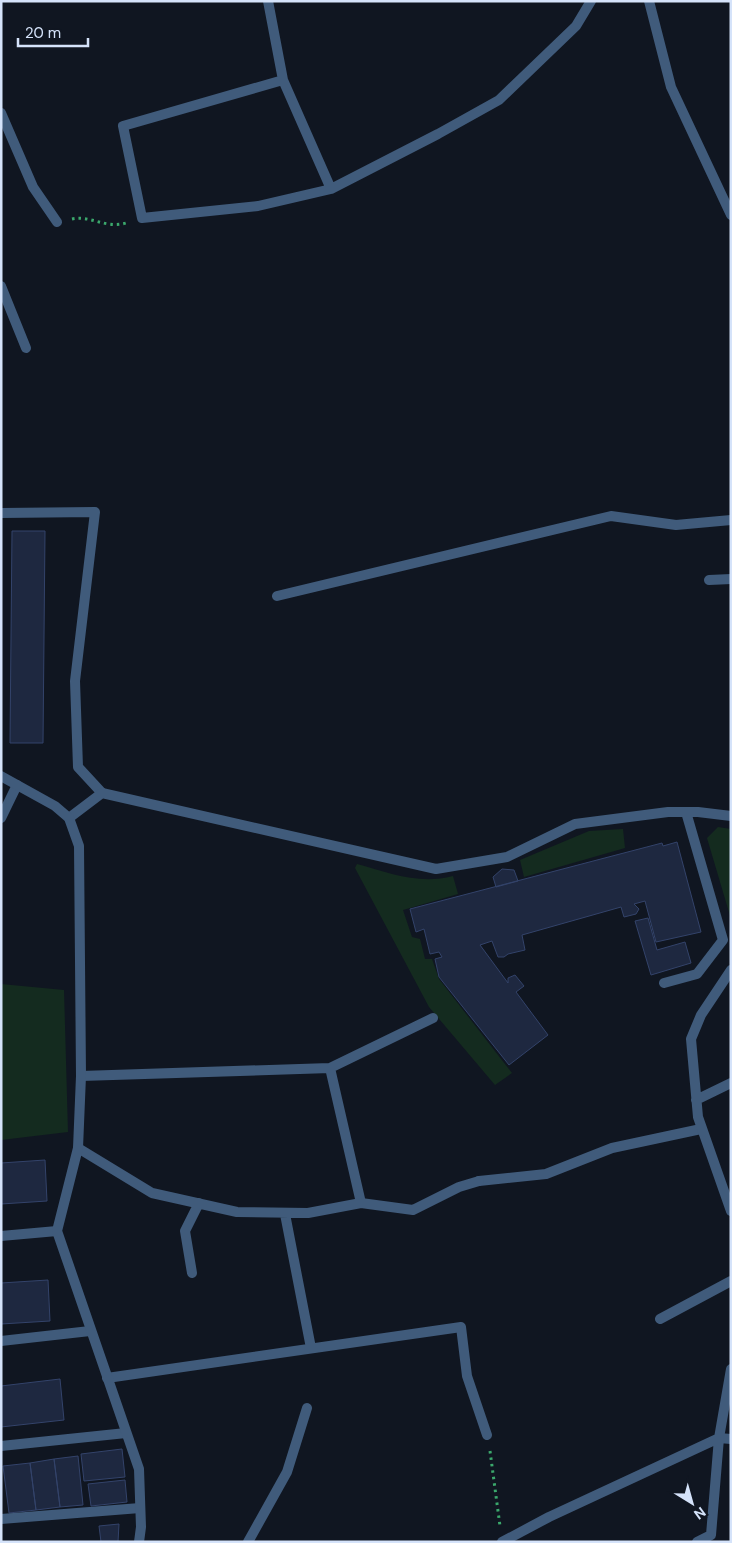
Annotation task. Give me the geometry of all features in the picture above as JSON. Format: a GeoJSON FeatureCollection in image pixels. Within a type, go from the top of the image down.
{"type":"FeatureCollection","features":[{"type":"Feature","properties":{"kind":"street"},"geometry":{"type":"LineString","coordinates":[[268,1],[283,80],[331,189]]}},
{"type":"Feature","properties":{"kind":"street"},"geometry":{"type":"LineString","coordinates":[[283,80],[123,126],[142,218],[258,206],[331,189],[499,100],[576,26],[591,1]]}},
{"type":"Feature","properties":{"kind":"street"},"geometry":{"type":"LineString","coordinates":[[649,1],[671,87],[731,215]]}},
{"type":"Feature","properties":{"kind":"street"},"geometry":{"type":"LineString","coordinates":[[1,113],[32,187],[57,222]]}},
{"type":"Feature","properties":{"kind":"street"},"geometry":{"type":"LineString","coordinates":[[1,286],[26,348]]}},
{"type":"Feature","properties":{"kind":"street"},"geometry":{"type":"LineString","coordinates":[[1,513],[95,512],[75,681],[78,767],[102,793],[436,869],[508,857],[575,824],[668,812],[731,816]]}},
{"type":"Feature","properties":{"kind":"street"},"geometry":{"type":"LineString","coordinates":[[277,596],[610,516],[676,525],[731,520]]}},
{"type":"Feature","properties":{"kind":"street"},"geometry":{"type":"LineString","coordinates":[[709,580],[731,579]]}},
{"type":"Feature","properties":{"kind":"street"},"geometry":{"type":"LineString","coordinates":[[1,776],[55,806],[69,818],[79,846],[81,1076],[78,1148],[56,1231],[139,1470],[141,1527],[139,1542]]}},
{"type":"Feature","properties":{"kind":"street"},"geometry":{"type":"LineString","coordinates":[[1,818],[17,785]]}},
{"type":"Feature","properties":{"kind":"street"},"geometry":{"type":"LineString","coordinates":[[69,818],[102,793]]}},
{"type":"Feature","properties":{"kind":"street"},"geometry":{"type":"LineString","coordinates":[[664,983],[697,974],[723,940],[686,812]]}},
{"type":"Feature","properties":{"kind":"street"},"geometry":{"type":"LineString","coordinates":[[731,970],[701,1015],[690,1039],[701,1129],[731,1211]]}},
{"type":"Feature","properties":{"kind":"street"},"geometry":{"type":"LineString","coordinates":[[81,1076],[330,1068],[433,1018]]}},
{"type":"Feature","properties":{"kind":"street"},"geometry":{"type":"LineString","coordinates":[[330,1068],[361,1203]]}},
{"type":"Feature","properties":{"kind":"street"},"geometry":{"type":"LineString","coordinates":[[696,1100],[731,1083]]}},
{"type":"Feature","properties":{"kind":"street"},"geometry":{"type":"LineString","coordinates":[[78,1148],[152,1193],[237,1212],[285,1214],[308,1213],[361,1203],[413,1210],[459,1187],[479,1180],[546,1174],[612,1148],[701,1129]]}},
{"type":"Feature","properties":{"kind":"street"},"geometry":{"type":"LineString","coordinates":[[192,1273],[185,1231],[199,1203]]}},
{"type":"Feature","properties":{"kind":"street"},"geometry":{"type":"LineString","coordinates":[[285,1214],[311,1348]]}},
{"type":"Feature","properties":{"kind":"street"},"geometry":{"type":"LineString","coordinates":[[1,1236],[56,1231]]}},
{"type":"Feature","properties":{"kind":"street"},"geometry":{"type":"LineString","coordinates":[[660,1319],[731,1281]]}},
{"type":"Feature","properties":{"kind":"street"},"geometry":{"type":"LineString","coordinates":[[107,1378],[461,1327],[467,1376],[488,1435]]}},
{"type":"Feature","properties":{"kind":"street"},"geometry":{"type":"LineString","coordinates":[[1,1341],[90,1331]]}},
{"type":"Feature","properties":{"kind":"street"},"geometry":{"type":"LineString","coordinates":[[697,1542],[711,1535],[719,1438],[731,1369]]}},
{"type":"Feature","properties":{"kind":"street"},"geometry":{"type":"LineString","coordinates":[[248,1542],[288,1472],[307,1408]]}},
{"type":"Feature","properties":{"kind":"street"},"geometry":{"type":"LineString","coordinates":[[1,1446],[126,1433]]}},
{"type":"Feature","properties":{"kind":"street"},"geometry":{"type":"LineString","coordinates":[[501,1537],[549,1517],[719,1438],[731,1439]]}},
{"type":"Feature","properties":{"kind":"street"},"geometry":{"type":"LineString","coordinates":[[1,1519],[140,1508]]}},
{"type":"Feature","properties":{"kind":"path"},"geometry":{"type":"LineString","coordinates":[[57,222],[81,217],[107,226]]}},
{"type":"Feature","properties":{"kind":"path"},"geometry":{"type":"LineString","coordinates":[[488,1435],[501,1537]]}},
{"type":"Feature","properties":{"kind":"green space"},"geometry":{"type":"Polygon","coordinates":[[[718,827],[731,829],[731,919],[707,838],[718,827]]]}},
{"type":"Feature","properties":{"kind":"green space"},"geometry":{"type":"Polygon","coordinates":[[[623,829],[625,848],[524,877],[520,860],[589,831],[623,829]]]}},
{"type":"Feature","properties":{"kind":"green space"},"geometry":{"type":"Polygon","coordinates":[[[357,864],[416,879],[453,876],[458,894],[403,910],[412,937],[420,939],[425,959],[432,959],[439,979],[512,1073],[495,1085],[429,1007],[355,868],[357,864]]]}},
{"type":"Feature","properties":{"kind":"green space"},"geometry":{"type":"Polygon","coordinates":[[[1,984],[64,990],[68,1132],[1,1140],[1,984]]]}},
{"type":"Feature","properties":{"kind":"building"},"geometry":{"type":"Polygon","coordinates":[[[12,531],[45,531],[43,743],[10,743],[12,531]]]}},
{"type":"Feature","properties":{"kind":"building"},"geometry":{"type":"Polygon","coordinates":[[[677,842],[701,932],[656,942],[645,901],[634,904],[639,909],[636,914],[624,917],[621,907],[522,935],[525,950],[508,954],[504,957],[498,957],[492,941],[480,945],[508,983],[508,978],[515,975],[524,986],[516,992],[548,1035],[509,1065],[439,977],[435,959],[442,957],[439,952],[430,954],[424,929],[416,932],[410,909],[662,843],[663,846],[677,842]]]}},
{"type":"Feature","properties":{"kind":"building"},"geometry":{"type":"Polygon","coordinates":[[[502,869],[514,870],[518,881],[496,887],[493,877],[502,869]]]}},
{"type":"Feature","properties":{"kind":"building"},"geometry":{"type":"Polygon","coordinates":[[[648,918],[657,950],[685,942],[691,963],[651,975],[635,921],[648,918]]]}},
{"type":"Feature","properties":{"kind":"building"},"geometry":{"type":"Polygon","coordinates":[[[45,1160],[47,1201],[1,1204],[1,1163],[45,1160]]]}},
{"type":"Feature","properties":{"kind":"building"},"geometry":{"type":"Polygon","coordinates":[[[48,1280],[50,1321],[1,1324],[1,1283],[48,1280]]]}},
{"type":"Feature","properties":{"kind":"building"},"geometry":{"type":"Polygon","coordinates":[[[60,1379],[64,1420],[1,1427],[1,1386],[60,1379]]]}},
{"type":"Feature","properties":{"kind":"building"},"geometry":{"type":"Polygon","coordinates":[[[122,1449],[125,1477],[84,1481],[81,1454],[122,1449]]]}},
{"type":"Feature","properties":{"kind":"building"},"geometry":{"type":"Polygon","coordinates":[[[78,1456],[83,1505],[60,1507],[54,1459],[78,1456]]]}},
{"type":"Feature","properties":{"kind":"building"},"geometry":{"type":"Polygon","coordinates":[[[54,1459],[60,1507],[36,1510],[30,1463],[54,1459]]]}},
{"type":"Feature","properties":{"kind":"building"},"geometry":{"type":"Polygon","coordinates":[[[30,1463],[36,1510],[9,1513],[3,1466],[30,1463]]]}},
{"type":"Feature","properties":{"kind":"building"},"geometry":{"type":"Polygon","coordinates":[[[125,1480],[127,1502],[91,1506],[88,1484],[125,1480]]]}},
{"type":"Feature","properties":{"kind":"building"},"geometry":{"type":"Polygon","coordinates":[[[119,1524],[118,1542],[101,1542],[99,1526],[119,1524]]]}}]}
